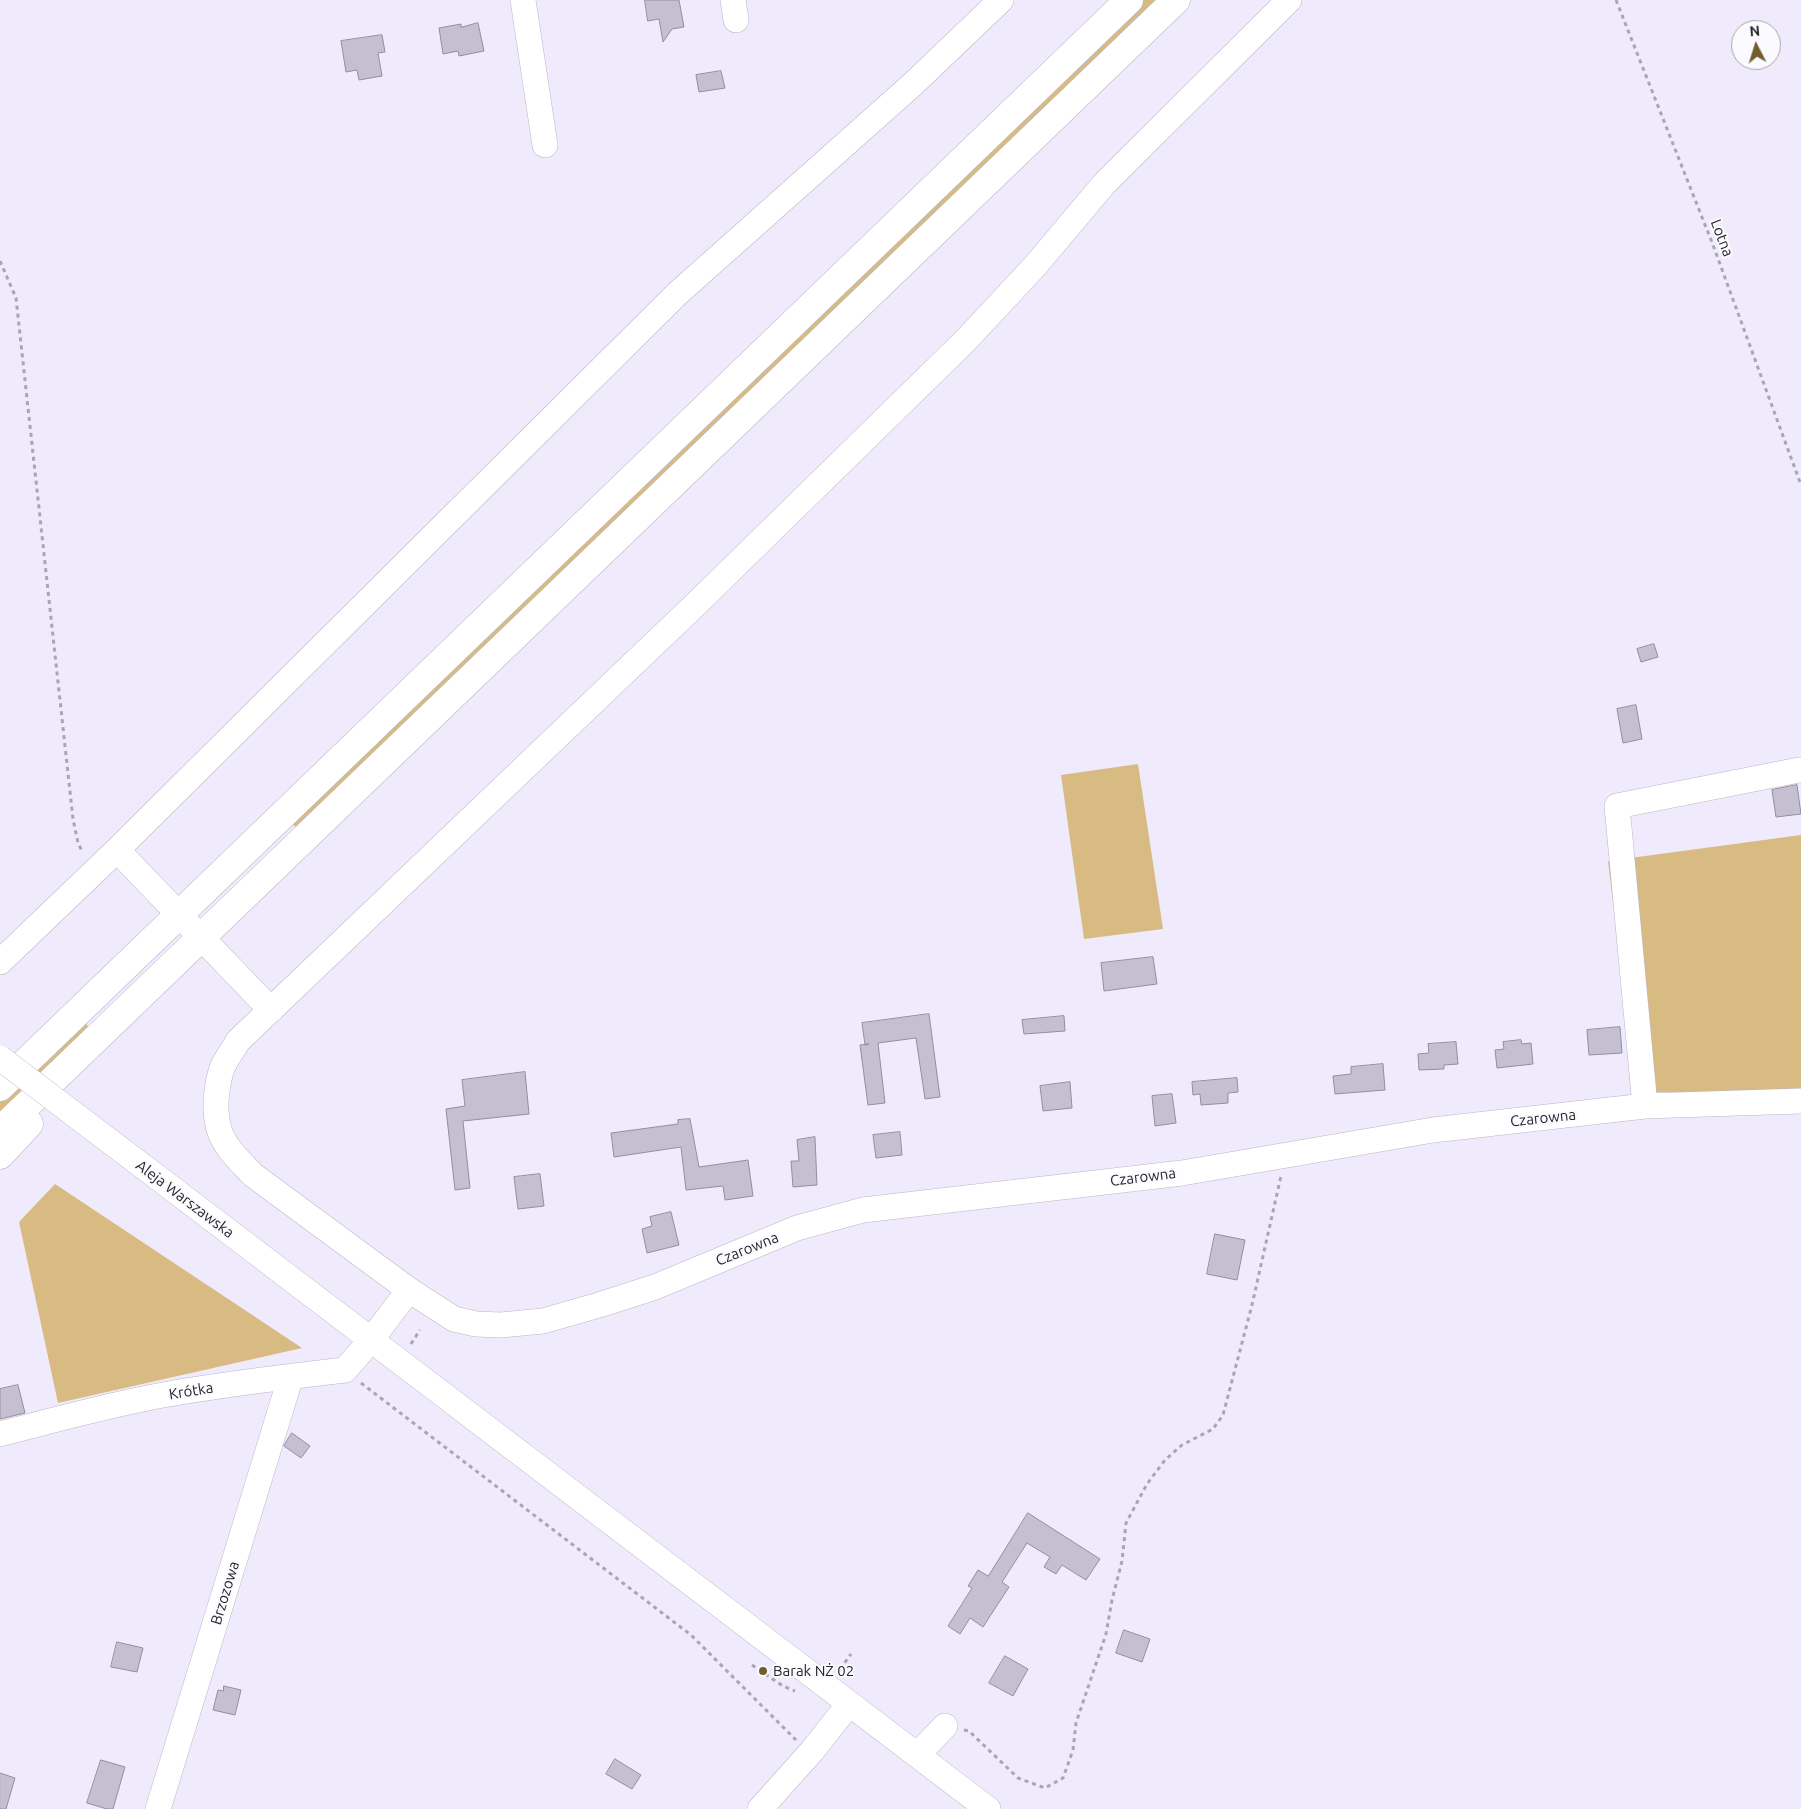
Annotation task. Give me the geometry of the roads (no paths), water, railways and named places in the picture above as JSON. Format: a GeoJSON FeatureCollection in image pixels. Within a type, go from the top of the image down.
{"type":"FeatureCollection","features":[{"type":"Feature","properties":{"kind":"highway"},"geometry":{"type":"LineString","coordinates":[[0,1087],[1129,0]]}},
{"type":"Feature","properties":{"kind":"highway"},"geometry":{"type":"LineString","coordinates":[[0,1131],[1176,0]]}},
{"type":"Feature","properties":{"kind":"highway"},"geometry":{"type":"LineString","coordinates":[[0,1076],[55,1034]]}},
{"type":"Feature","properties":{"kind":"highway"},"geometry":{"type":"LineString","coordinates":[[0,1155],[46,1106],[98,1036]]}},
{"type":"Feature","properties":{"kind":"street"},"geometry":{"type":"LineString","coordinates":[[523,0],[545,145]]}},
{"type":"Feature","properties":{"kind":"street"},"geometry":{"type":"LineString","coordinates":[[0,962],[117,850],[678,293],[913,84],[1001,0]]}},
{"type":"Feature","properties":{"kind":"street","name":"Czarowna"},"geometry":{"type":"LineString","coordinates":[[1290,0],[1104,184],[1035,266],[966,340],[695,604],[238,1042],[223,1067],[217,1091],[216,1114],[220,1134],[233,1153],[253,1175],[409,1290],[454,1319],[476,1324],[501,1325],[543,1321],[599,1305],[655,1287],[797,1228],[863,1210],[1182,1172],[1434,1130],[1645,1106],[1801,1101]]}},
{"type":"Feature","properties":{"kind":"street"},"geometry":{"type":"LineString","coordinates":[[1645,1106],[1617,806],[1799,770]]}},
{"type":"Feature","properties":{"kind":"street"},"geometry":{"type":"LineString","coordinates":[[117,850],[271,1010]]}},
{"type":"Feature","properties":{"kind":"street","name":"Aleja Warszawska"},"geometry":{"type":"LineString","coordinates":[[0,1058],[988,1809]]}},
{"type":"Feature","properties":{"kind":"street"},"geometry":{"type":"LineString","coordinates":[[371,1340],[409,1290]]}},
{"type":"Feature","properties":{"kind":"street","name":"Krótka"},"geometry":{"type":"LineString","coordinates":[[0,1434],[80,1413],[164,1395],[345,1370],[371,1340]]}},
{"type":"Feature","properties":{"kind":"street","name":"Brzozowa"},"geometry":{"type":"LineString","coordinates":[[158,1809],[291,1376]]}},
{"type":"Feature","properties":{"kind":"street"},"geometry":{"type":"LineString","coordinates":[[760,1809],[810,1753],[849,1704]]}},
{"type":"Feature","properties":{"kind":"street"},"geometry":{"type":"LineString","coordinates":[[917,1755],[945,1726]]}},
{"type":"Feature","properties":{"kind":"place","name":"Barak NŻ 02"},"geometry":{"type":"Point","coordinates":[763,1671]}}]}
